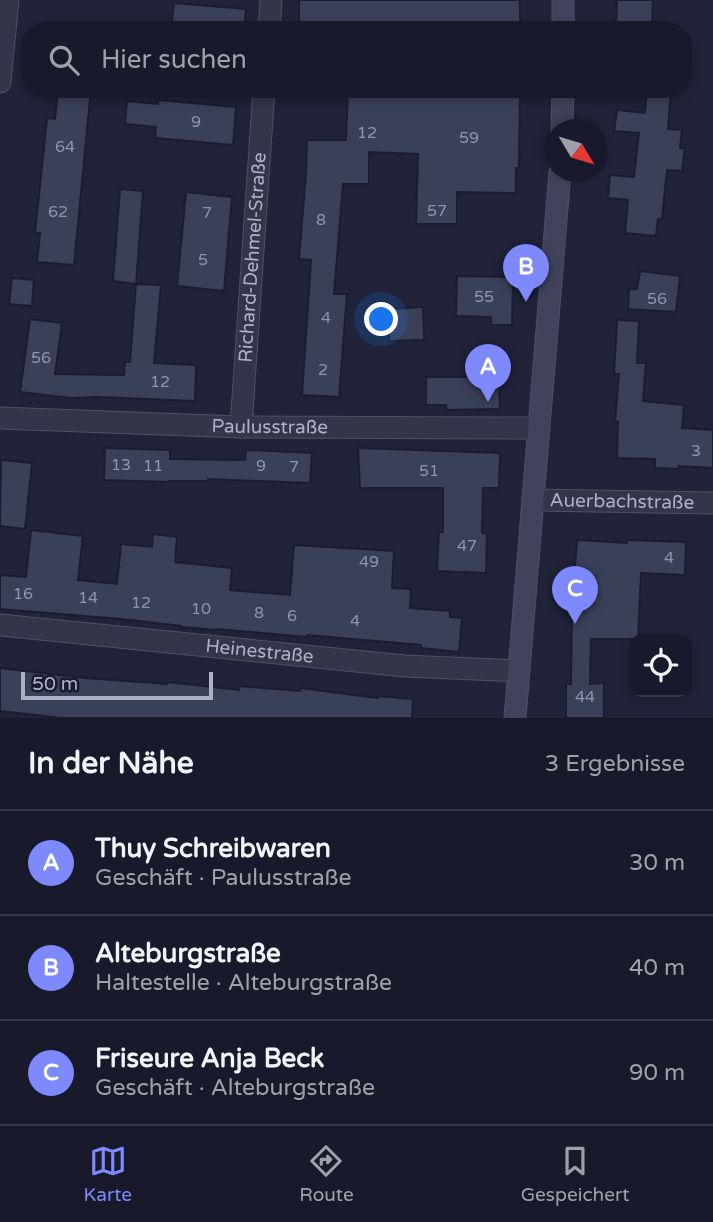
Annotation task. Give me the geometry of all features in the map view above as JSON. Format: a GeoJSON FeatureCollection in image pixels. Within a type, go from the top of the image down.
{"type":"FeatureCollection","features":[{"type":"Feature","properties":{"kind":"main road"},"geometry":{"type":"LineString","coordinates":[[563,0],[563,21]]}},
{"type":"Feature","properties":{"kind":"main road"},"geometry":{"type":"LineString","coordinates":[[562,119],[563,98]]}},
{"type":"Feature","properties":{"kind":"main road"},"geometry":{"type":"LineString","coordinates":[[515,718],[559,182]]}},
{"type":"Feature","properties":{"kind":"street"},"geometry":{"type":"LineString","coordinates":[[0,82],[8,0]]}},
{"type":"Feature","properties":{"kind":"street"},"geometry":{"type":"LineString","coordinates":[[270,21],[271,0]]}},
{"type":"Feature","properties":{"kind":"street","name":"Richard-Dehmel-Straße"},"geometry":{"type":"LineString","coordinates":[[241,427],[263,98]]}},
{"type":"Feature","properties":{"kind":"street","name":"Paulusstraße"},"geometry":{"type":"LineString","coordinates":[[0,418],[241,427],[539,428]]}},
{"type":"Feature","properties":{"kind":"street","name":"Auerbachstraße"},"geometry":{"type":"LineString","coordinates":[[533,500],[713,503]]}},
{"type":"Feature","properties":{"kind":"street","name":"Heinestraße"},"geometry":{"type":"LineString","coordinates":[[0,625],[405,666],[519,671]]}},
{"type":"Feature","properties":{"kind":"building"},"geometry":{"type":"Polygon","coordinates":[[[299,0],[520,0],[520,21],[299,21],[299,0]]]}},
{"type":"Feature","properties":{"kind":"building"},"geometry":{"type":"Polygon","coordinates":[[[617,0],[653,0],[652,21],[616,21],[617,0]]]}},
{"type":"Feature","properties":{"kind":"building"},"geometry":{"type":"Polygon","coordinates":[[[174,3],[246,9],[245,21],[172,21],[174,3]]]}},
{"type":"Feature","properties":{"kind":"building"},"geometry":{"type":"Polygon","coordinates":[[[57,98],[90,98],[74,265],[37,262],[40,233],[35,233],[47,118],[55,119],[57,98]]]}},
{"type":"Feature","properties":{"kind":"building"},"geometry":{"type":"Polygon","coordinates":[[[348,98],[520,98],[516,193],[457,192],[457,224],[416,224],[418,154],[369,152],[369,184],[343,184],[334,294],[347,294],[339,397],[302,395],[311,260],[299,259],[307,140],[346,140],[348,98]]]}},
{"type":"Feature","properties":{"kind":"building"},"geometry":{"type":"Polygon","coordinates":[[[646,98],[670,98],[668,129],[682,130],[680,148],[685,149],[682,171],[667,170],[662,219],[658,219],[656,236],[625,233],[628,200],[608,198],[610,175],[634,177],[639,133],[614,131],[617,110],[645,113],[646,98]]]}},
{"type":"Feature","properties":{"kind":"building"},"geometry":{"type":"Polygon","coordinates":[[[158,100],[236,107],[233,145],[155,138],[156,127],[125,124],[127,101],[158,104],[158,100]]]}},
{"type":"Feature","properties":{"kind":"building"},"geometry":{"type":"Polygon","coordinates":[[[120,189],[143,191],[136,284],[113,281],[120,189]]]}},
{"type":"Feature","properties":{"kind":"building"},"geometry":{"type":"Polygon","coordinates":[[[186,192],[232,197],[224,291],[177,286],[186,192]]]}},
{"type":"Feature","properties":{"kind":"building"},"geometry":{"type":"Polygon","coordinates":[[[640,271],[680,276],[676,312],[628,309],[629,289],[637,289],[640,271]]]}},
{"type":"Feature","properties":{"kind":"building"},"geometry":{"type":"Polygon","coordinates":[[[457,276],[513,277],[512,325],[491,325],[491,317],[456,316],[457,276]]]}},
{"type":"Feature","properties":{"kind":"building"},"geometry":{"type":"Polygon","coordinates":[[[12,278],[34,280],[32,306],[9,304],[12,278]]]}},
{"type":"Feature","properties":{"kind":"building"},"geometry":{"type":"Polygon","coordinates":[[[136,284],[161,285],[154,363],[196,365],[195,401],[71,398],[20,392],[30,319],[62,323],[55,374],[124,375],[125,362],[130,362],[136,284]]]}},
{"type":"Feature","properties":{"kind":"building"},"geometry":{"type":"Polygon","coordinates":[[[423,307],[424,340],[389,341],[388,309],[423,307]]]}},
{"type":"Feature","properties":{"kind":"building"},"geometry":{"type":"Polygon","coordinates":[[[617,320],[639,321],[637,363],[646,363],[643,401],[684,405],[682,428],[713,430],[713,468],[655,468],[655,459],[617,458],[618,422],[615,421],[619,374],[614,374],[617,320]]]}},
{"type":"Feature","properties":{"kind":"building"},"geometry":{"type":"Polygon","coordinates":[[[473,357],[498,357],[500,409],[447,410],[446,405],[426,405],[426,377],[474,377],[473,357]]]}},
{"type":"Feature","properties":{"kind":"building"},"geometry":{"type":"Polygon","coordinates":[[[105,448],[170,450],[170,459],[245,460],[246,450],[312,453],[310,483],[208,479],[169,482],[104,480],[105,448]]]}},
{"type":"Feature","properties":{"kind":"building"},"geometry":{"type":"Polygon","coordinates":[[[358,448],[500,453],[499,488],[483,488],[482,533],[487,534],[486,573],[437,571],[439,532],[443,532],[443,488],[360,488],[358,448]]]}},
{"type":"Feature","properties":{"kind":"building"},"geometry":{"type":"Polygon","coordinates":[[[1,460],[32,463],[25,529],[0,526],[1,460]]]}},
{"type":"Feature","properties":{"kind":"building"},"geometry":{"type":"Polygon","coordinates":[[[31,530],[83,536],[78,580],[117,584],[121,544],[152,547],[153,534],[177,537],[175,562],[232,568],[230,590],[290,595],[294,545],[394,551],[392,588],[411,589],[410,608],[450,611],[450,617],[462,618],[459,652],[421,648],[421,645],[181,627],[0,609],[0,575],[26,577],[31,530]]]}},
{"type":"Feature","properties":{"kind":"building"},"geometry":{"type":"Polygon","coordinates":[[[577,540],[686,542],[685,575],[641,573],[638,634],[629,634],[629,639],[591,639],[590,684],[604,683],[604,718],[566,718],[566,684],[571,684],[572,603],[577,540]]]}},
{"type":"Feature","properties":{"kind":"building"},"geometry":{"type":"Polygon","coordinates":[[[0,668],[85,678],[167,682],[239,690],[239,686],[300,691],[300,688],[378,698],[413,699],[412,718],[62,718],[0,711],[0,668]]]}},
{"type":"Feature","properties":{"kind":"place","name":"Alteburgstraße"},"geometry":{"type":"Point","coordinates":[526,302]}},
{"type":"Feature","properties":{"kind":"place","name":"Thuy Schreibwaren"},"geometry":{"type":"Point","coordinates":[488,402]}},
{"type":"Feature","properties":{"kind":"place","name":"Friseure Anja Beck"},"geometry":{"type":"Point","coordinates":[575,624]}}]}
